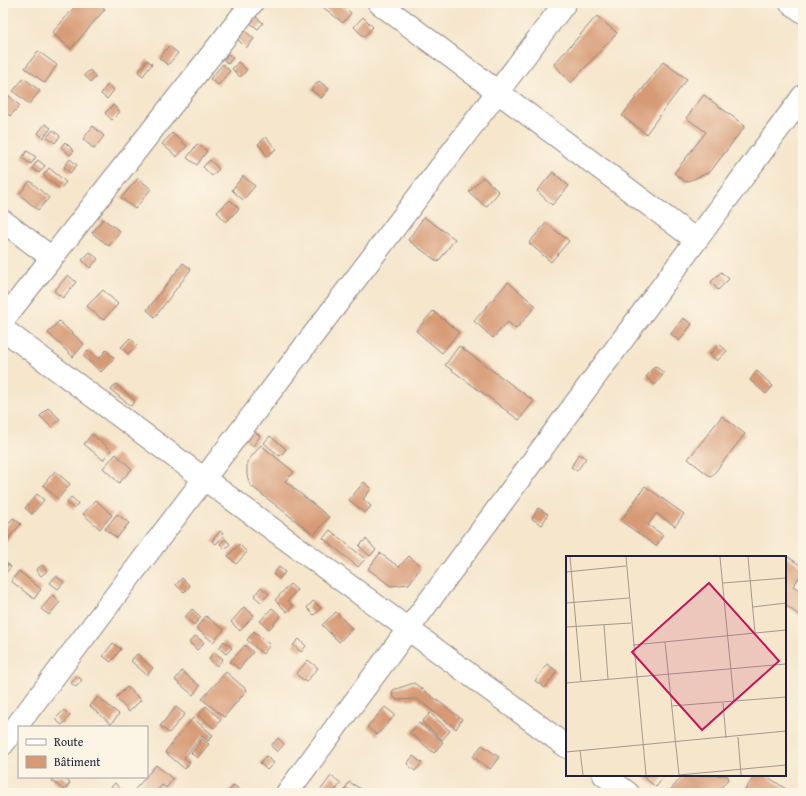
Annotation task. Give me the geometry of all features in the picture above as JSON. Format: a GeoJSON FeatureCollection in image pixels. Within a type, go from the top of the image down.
{"type":"FeatureCollection","features":[{"type":"Feature","properties":{"kind":"street"},"geometry":{"type":"LineString","coordinates":[[3,320],[252,3]]}},
{"type":"Feature","properties":{"kind":"street"},"geometry":{"type":"LineString","coordinates":[[379,3],[696,240]]}},
{"type":"Feature","properties":{"kind":"street"},"geometry":{"type":"LineString","coordinates":[[3,744],[566,3]]}},
{"type":"Feature","properties":{"kind":"street"},"geometry":{"type":"LineString","coordinates":[[791,3],[803,12]]}},
{"type":"Feature","properties":{"kind":"street"},"geometry":{"type":"LineString","coordinates":[[288,793],[803,96]]}},
{"type":"Feature","properties":{"kind":"street"},"geometry":{"type":"LineString","coordinates":[[3,221],[52,258]]}},
{"type":"Feature","properties":{"kind":"street"},"geometry":{"type":"LineString","coordinates":[[3,329],[203,480],[409,629],[566,746]]}},
{"type":"Feature","properties":{"kind":"street"},"geometry":{"type":"LineString","coordinates":[[605,776],[628,793]]}},
{"type":"Feature","properties":{"kind":"building"},"geometry":{"type":"Polygon","coordinates":[[[78,3],[99,3],[105,9],[71,49],[52,33],[78,3]]]}},
{"type":"Feature","properties":{"kind":"building"},"geometry":{"type":"Polygon","coordinates":[[[318,3],[338,3],[351,13],[343,23],[318,3]]]}},
{"type":"Feature","properties":{"kind":"building"},"geometry":{"type":"Polygon","coordinates":[[[255,16],[263,23],[258,29],[250,23],[255,16]]]}},
{"type":"Feature","properties":{"kind":"building"},"geometry":{"type":"Polygon","coordinates":[[[597,16],[617,33],[571,83],[554,64],[597,16]]]}},
{"type":"Feature","properties":{"kind":"building"},"geometry":{"type":"Polygon","coordinates":[[[363,17],[373,27],[364,37],[354,27],[363,17]]]}},
{"type":"Feature","properties":{"kind":"building"},"geometry":{"type":"Polygon","coordinates":[[[245,31],[254,39],[246,48],[237,39],[245,31]]]}},
{"type":"Feature","properties":{"kind":"building"},"geometry":{"type":"Polygon","coordinates":[[[169,46],[178,53],[168,65],[159,58],[169,46]]]}},
{"type":"Feature","properties":{"kind":"building"},"geometry":{"type":"Polygon","coordinates":[[[38,51],[57,65],[45,83],[25,68],[38,51]]]}},
{"type":"Feature","properties":{"kind":"building"},"geometry":{"type":"Polygon","coordinates":[[[228,54],[233,58],[228,64],[224,60],[228,54]]]}},
{"type":"Feature","properties":{"kind":"building"},"geometry":{"type":"Polygon","coordinates":[[[147,60],[152,64],[143,76],[138,72],[147,60]]]}},
{"type":"Feature","properties":{"kind":"building"},"geometry":{"type":"Polygon","coordinates":[[[238,62],[247,70],[240,77],[232,69],[238,62]]]}},
{"type":"Feature","properties":{"kind":"building"},"geometry":{"type":"Polygon","coordinates":[[[663,62],[687,79],[646,134],[622,116],[663,62]]]}},
{"type":"Feature","properties":{"kind":"building"},"geometry":{"type":"Polygon","coordinates":[[[223,64],[230,71],[218,85],[210,79],[223,64]]]}},
{"type":"Feature","properties":{"kind":"building"},"geometry":{"type":"Polygon","coordinates":[[[90,70],[96,77],[91,82],[84,75],[90,70]]]}},
{"type":"Feature","properties":{"kind":"building"},"geometry":{"type":"Polygon","coordinates":[[[24,78],[40,91],[29,104],[13,91],[24,78]]]}},
{"type":"Feature","properties":{"kind":"building"},"geometry":{"type":"Polygon","coordinates":[[[319,81],[329,89],[321,98],[311,90],[319,81]]]}},
{"type":"Feature","properties":{"kind":"building"},"geometry":{"type":"Polygon","coordinates":[[[107,85],[114,90],[107,99],[101,94],[107,85]]]}},
{"type":"Feature","properties":{"kind":"building"},"geometry":{"type":"Polygon","coordinates":[[[7,94],[20,106],[10,116],[3,109],[3,99],[7,94]]]}},
{"type":"Feature","properties":{"kind":"building"},"geometry":{"type":"Polygon","coordinates":[[[704,95],[745,126],[710,172],[686,182],[674,173],[706,132],[686,118],[704,95]]]}},
{"type":"Feature","properties":{"kind":"building"},"geometry":{"type":"Polygon","coordinates":[[[113,105],[120,112],[112,120],[105,113],[113,105]]]}},
{"type":"Feature","properties":{"kind":"building"},"geometry":{"type":"Polygon","coordinates":[[[45,124],[51,128],[43,138],[38,133],[45,124]]]}},
{"type":"Feature","properties":{"kind":"building"},"geometry":{"type":"Polygon","coordinates":[[[93,126],[104,136],[94,149],[83,139],[93,126]]]}},
{"type":"Feature","properties":{"kind":"building"},"geometry":{"type":"Polygon","coordinates":[[[53,130],[60,136],[55,143],[47,137],[53,130]]]}},
{"type":"Feature","properties":{"kind":"building"},"geometry":{"type":"Polygon","coordinates":[[[172,133],[187,146],[177,157],[162,144],[172,133]]]}},
{"type":"Feature","properties":{"kind":"building"},"geometry":{"type":"Polygon","coordinates":[[[266,137],[276,149],[267,156],[258,144],[266,137]]]}},
{"type":"Feature","properties":{"kind":"building"},"geometry":{"type":"Polygon","coordinates":[[[65,142],[74,151],[70,155],[61,147],[65,142]]]}},
{"type":"Feature","properties":{"kind":"building"},"geometry":{"type":"Polygon","coordinates":[[[197,144],[207,151],[197,165],[187,158],[197,144]]]}},
{"type":"Feature","properties":{"kind":"building"},"geometry":{"type":"Polygon","coordinates":[[[27,151],[36,157],[31,164],[22,158],[27,151]]]}},
{"type":"Feature","properties":{"kind":"building"},"geometry":{"type":"Polygon","coordinates":[[[70,159],[77,165],[70,173],[64,167],[70,159]]]}},
{"type":"Feature","properties":{"kind":"building"},"geometry":{"type":"Polygon","coordinates":[[[38,160],[45,166],[39,173],[32,168],[38,160]]]}},
{"type":"Feature","properties":{"kind":"building"},"geometry":{"type":"Polygon","coordinates":[[[210,160],[219,169],[212,176],[203,167],[210,160]]]}},
{"type":"Feature","properties":{"kind":"building"},"geometry":{"type":"Polygon","coordinates":[[[49,168],[66,182],[60,189],[43,175],[49,168]]]}},
{"type":"Feature","properties":{"kind":"building"},"geometry":{"type":"Polygon","coordinates":[[[553,172],[569,186],[552,205],[537,191],[553,172]]]}},
{"type":"Feature","properties":{"kind":"building"},"geometry":{"type":"Polygon","coordinates":[[[243,176],[255,186],[243,200],[232,190],[243,176]]]}},
{"type":"Feature","properties":{"kind":"building"},"geometry":{"type":"Polygon","coordinates":[[[483,177],[499,192],[486,207],[469,192],[483,177]]]}},
{"type":"Feature","properties":{"kind":"building"},"geometry":{"type":"Polygon","coordinates":[[[138,178],[151,189],[135,209],[121,198],[138,178]]]}},
{"type":"Feature","properties":{"kind":"building"},"geometry":{"type":"Polygon","coordinates":[[[30,181],[49,198],[38,210],[19,194],[30,181]]]}},
{"type":"Feature","properties":{"kind":"building"},"geometry":{"type":"Polygon","coordinates":[[[230,200],[239,209],[226,222],[217,212],[230,200]]]}},
{"type":"Feature","properties":{"kind":"building"},"geometry":{"type":"Polygon","coordinates":[[[424,217],[455,239],[438,262],[408,240],[424,217]]]}},
{"type":"Feature","properties":{"kind":"building"},"geometry":{"type":"Polygon","coordinates":[[[103,219],[120,231],[109,246],[92,233],[103,219]]]}},
{"type":"Feature","properties":{"kind":"building"},"geometry":{"type":"Polygon","coordinates":[[[546,223],[569,241],[551,262],[529,243],[546,223]]]}},
{"type":"Feature","properties":{"kind":"building"},"geometry":{"type":"Polygon","coordinates":[[[90,252],[98,259],[90,268],[82,260],[90,252]]]}},
{"type":"Feature","properties":{"kind":"building"},"geometry":{"type":"Polygon","coordinates":[[[183,263],[191,269],[155,317],[147,310],[183,263]]]}},
{"type":"Feature","properties":{"kind":"building"},"geometry":{"type":"Polygon","coordinates":[[[721,272],[729,279],[718,290],[711,282],[721,272]]]}},
{"type":"Feature","properties":{"kind":"building"},"geometry":{"type":"Polygon","coordinates":[[[68,275],[76,282],[63,298],[54,291],[68,275]]]}},
{"type":"Feature","properties":{"kind":"building"},"geometry":{"type":"Polygon","coordinates":[[[508,282],[536,306],[516,329],[508,322],[493,338],[474,321],[508,282]]]}},
{"type":"Feature","properties":{"kind":"building"},"geometry":{"type":"Polygon","coordinates":[[[103,290],[118,304],[103,320],[87,306],[103,290]]]}},
{"type":"Feature","properties":{"kind":"building"},"geometry":{"type":"Polygon","coordinates":[[[433,311],[459,332],[442,353],[416,331],[433,311]]]}},
{"type":"Feature","properties":{"kind":"building"},"geometry":{"type":"Polygon","coordinates":[[[683,318],[692,324],[679,341],[671,334],[683,318]]]}},
{"type":"Feature","properties":{"kind":"building"},"geometry":{"type":"Polygon","coordinates":[[[59,321],[84,344],[73,357],[48,333],[59,321]]]}},
{"type":"Feature","properties":{"kind":"building"},"geometry":{"type":"Polygon","coordinates":[[[130,338],[137,345],[128,354],[121,347],[130,338]]]}},
{"type":"Feature","properties":{"kind":"building"},"geometry":{"type":"Polygon","coordinates":[[[719,344],[727,351],[717,361],[710,354],[719,344]]]}},
{"type":"Feature","properties":{"kind":"building"},"geometry":{"type":"Polygon","coordinates":[[[459,346],[534,401],[519,420],[445,365],[459,346]]]}},
{"type":"Feature","properties":{"kind":"building"},"geometry":{"type":"Polygon","coordinates":[[[89,350],[99,359],[106,350],[114,358],[101,372],[83,356],[89,350]]]}},
{"type":"Feature","properties":{"kind":"building"},"geometry":{"type":"Polygon","coordinates":[[[655,366],[664,373],[655,385],[646,377],[655,366]]]}},
{"type":"Feature","properties":{"kind":"building"},"geometry":{"type":"Polygon","coordinates":[[[757,371],[773,386],[766,394],[750,380],[757,371]]]}},
{"type":"Feature","properties":{"kind":"building"},"geometry":{"type":"Polygon","coordinates":[[[116,384],[135,401],[131,406],[111,390],[116,384]]]}},
{"type":"Feature","properties":{"kind":"building"},"geometry":{"type":"Polygon","coordinates":[[[48,408],[60,419],[51,427],[40,416],[48,408]]]}},
{"type":"Feature","properties":{"kind":"building"},"geometry":{"type":"Polygon","coordinates":[[[722,416],[745,434],[711,477],[688,459],[722,416]]]}},
{"type":"Feature","properties":{"kind":"building"},"geometry":{"type":"Polygon","coordinates":[[[251,429],[260,436],[253,446],[243,438],[251,429]]]}},
{"type":"Feature","properties":{"kind":"building"},"geometry":{"type":"Polygon","coordinates":[[[92,434],[111,450],[103,460],[84,444],[92,434]]]}},
{"type":"Feature","properties":{"kind":"building"},"geometry":{"type":"Polygon","coordinates":[[[270,436],[286,449],[280,456],[264,443],[270,436]]]}},
{"type":"Feature","properties":{"kind":"building"},"geometry":{"type":"Polygon","coordinates":[[[261,445],[294,472],[285,481],[329,517],[314,535],[250,485],[247,475],[247,462],[261,445]]]}},
{"type":"Feature","properties":{"kind":"building"},"geometry":{"type":"Polygon","coordinates":[[[116,454],[132,469],[119,483],[103,468],[116,454]]]}},
{"type":"Feature","properties":{"kind":"building"},"geometry":{"type":"Polygon","coordinates":[[[579,454],[586,458],[577,471],[571,467],[579,454]]]}},
{"type":"Feature","properties":{"kind":"building"},"geometry":{"type":"Polygon","coordinates":[[[55,471],[70,484],[58,499],[43,485],[55,471]]]}},
{"type":"Feature","properties":{"kind":"building"},"geometry":{"type":"Polygon","coordinates":[[[364,482],[371,489],[363,499],[371,506],[365,513],[349,500],[364,482]]]}},
{"type":"Feature","properties":{"kind":"building"},"geometry":{"type":"Polygon","coordinates":[[[645,486],[684,514],[675,526],[656,513],[648,525],[663,535],[656,546],[621,521],[645,486]]]}},
{"type":"Feature","properties":{"kind":"building"},"geometry":{"type":"Polygon","coordinates":[[[37,494],[44,500],[32,514],[25,508],[37,494]]]}},
{"type":"Feature","properties":{"kind":"building"},"geometry":{"type":"Polygon","coordinates":[[[71,497],[78,503],[74,509],[67,503],[71,497]]]}},
{"type":"Feature","properties":{"kind":"building"},"geometry":{"type":"Polygon","coordinates":[[[96,500],[112,515],[100,529],[83,514],[96,500]]]}},
{"type":"Feature","properties":{"kind":"building"},"geometry":{"type":"Polygon","coordinates":[[[538,508],[548,514],[542,525],[532,519],[538,508]]]}},
{"type":"Feature","properties":{"kind":"building"},"geometry":{"type":"Polygon","coordinates":[[[117,514],[129,523],[117,538],[105,529],[117,514]]]}},
{"type":"Feature","properties":{"kind":"building"},"geometry":{"type":"Polygon","coordinates":[[[13,518],[21,524],[3,545],[3,530],[13,518]]]}},
{"type":"Feature","properties":{"kind":"building"},"geometry":{"type":"Polygon","coordinates":[[[330,530],[365,559],[358,567],[323,538],[330,530]]]}},
{"type":"Feature","properties":{"kind":"building"},"geometry":{"type":"Polygon","coordinates":[[[220,531],[224,535],[216,544],[212,541],[220,531]]]}},
{"type":"Feature","properties":{"kind":"building"},"geometry":{"type":"Polygon","coordinates":[[[225,539],[230,544],[225,549],[220,544],[225,539]]]}},
{"type":"Feature","properties":{"kind":"building"},"geometry":{"type":"Polygon","coordinates":[[[366,539],[376,550],[370,556],[359,546],[366,539]]]}},
{"type":"Feature","properties":{"kind":"building"},"geometry":{"type":"Polygon","coordinates":[[[239,544],[247,552],[236,564],[228,556],[239,544]]]}},
{"type":"Feature","properties":{"kind":"building"},"geometry":{"type":"Polygon","coordinates":[[[380,553],[399,567],[409,556],[421,567],[409,584],[391,586],[368,569],[380,553]]]}},
{"type":"Feature","properties":{"kind":"building"},"geometry":{"type":"Polygon","coordinates":[[[788,557],[803,567],[803,572],[793,586],[803,592],[803,618],[786,606],[786,560],[788,557]]]}},
{"type":"Feature","properties":{"kind":"building"},"geometry":{"type":"Polygon","coordinates":[[[3,560],[11,567],[3,576],[3,560]]]}},
{"type":"Feature","properties":{"kind":"building"},"geometry":{"type":"Polygon","coordinates":[[[42,565],[47,571],[41,576],[36,570],[42,565]]]}},
{"type":"Feature","properties":{"kind":"building"},"geometry":{"type":"Polygon","coordinates":[[[279,567],[285,572],[279,579],[273,574],[279,567]]]}},
{"type":"Feature","properties":{"kind":"building"},"geometry":{"type":"Polygon","coordinates":[[[19,571],[41,589],[34,599],[11,581],[19,571]]]}},
{"type":"Feature","properties":{"kind":"building"},"geometry":{"type":"Polygon","coordinates":[[[56,576],[64,582],[58,589],[50,583],[56,576]]]}},
{"type":"Feature","properties":{"kind":"building"},"geometry":{"type":"Polygon","coordinates":[[[182,578],[190,586],[184,592],[176,585],[182,578]]]}},
{"type":"Feature","properties":{"kind":"building"},"geometry":{"type":"Polygon","coordinates":[[[290,584],[297,590],[288,601],[293,606],[287,612],[275,600],[290,584]]]}},
{"type":"Feature","properties":{"kind":"building"},"geometry":{"type":"Polygon","coordinates":[[[261,587],[269,594],[261,602],[254,596],[261,587]]]}},
{"type":"Feature","properties":{"kind":"building"},"geometry":{"type":"Polygon","coordinates":[[[53,595],[60,602],[49,615],[41,609],[53,595]]]}},
{"type":"Feature","properties":{"kind":"building"},"geometry":{"type":"Polygon","coordinates":[[[313,601],[321,608],[314,615],[307,608],[313,601]]]}},
{"type":"Feature","properties":{"kind":"building"},"geometry":{"type":"Polygon","coordinates":[[[244,607],[254,615],[240,631],[231,622],[244,607]]]}},
{"type":"Feature","properties":{"kind":"building"},"geometry":{"type":"Polygon","coordinates":[[[272,608],[281,616],[269,629],[260,621],[272,608]]]}},
{"type":"Feature","properties":{"kind":"building"},"geometry":{"type":"Polygon","coordinates":[[[192,609],[201,617],[194,625],[185,617],[192,609]]]}},
{"type":"Feature","properties":{"kind":"building"},"geometry":{"type":"Polygon","coordinates":[[[336,612],[352,629],[339,642],[322,625],[336,612]]]}},
{"type":"Feature","properties":{"kind":"building"},"geometry":{"type":"Polygon","coordinates":[[[206,616],[224,630],[213,642],[196,628],[206,616]]]}},
{"type":"Feature","properties":{"kind":"building"},"geometry":{"type":"Polygon","coordinates":[[[254,631],[270,645],[263,654],[247,640],[254,631]]]}},
{"type":"Feature","properties":{"kind":"building"},"geometry":{"type":"Polygon","coordinates":[[[196,636],[204,643],[197,650],[189,642],[196,636]]]}},
{"type":"Feature","properties":{"kind":"building"},"geometry":{"type":"Polygon","coordinates":[[[299,639],[306,646],[301,652],[293,645],[299,639]]]}},
{"type":"Feature","properties":{"kind":"building"},"geometry":{"type":"Polygon","coordinates":[[[224,641],[232,648],[226,654],[219,648],[224,641]]]}},
{"type":"Feature","properties":{"kind":"building"},"geometry":{"type":"Polygon","coordinates":[[[113,643],[121,649],[111,662],[103,656],[113,643]]]}},
{"type":"Feature","properties":{"kind":"building"},"geometry":{"type":"Polygon","coordinates":[[[245,645],[253,652],[239,669],[230,662],[245,645]]]}},
{"type":"Feature","properties":{"kind":"building"},"geometry":{"type":"Polygon","coordinates":[[[214,652],[223,659],[217,666],[209,659],[214,652]]]}},
{"type":"Feature","properties":{"kind":"building"},"geometry":{"type":"Polygon","coordinates":[[[137,654],[153,668],[147,675],[131,661],[137,654]]]}},
{"type":"Feature","properties":{"kind":"building"},"geometry":{"type":"Polygon","coordinates":[[[308,660],[318,668],[306,682],[296,674],[308,660]]]}},
{"type":"Feature","properties":{"kind":"building"},"geometry":{"type":"Polygon","coordinates":[[[547,664],[557,671],[545,688],[535,681],[547,664]]]}},
{"type":"Feature","properties":{"kind":"building"},"geometry":{"type":"Polygon","coordinates":[[[182,671],[200,686],[193,695],[175,680],[182,671]]]}},
{"type":"Feature","properties":{"kind":"building"},"geometry":{"type":"Polygon","coordinates":[[[226,672],[247,690],[224,717],[202,699],[226,672]]]}},
{"type":"Feature","properties":{"kind":"building"},"geometry":{"type":"Polygon","coordinates":[[[77,676],[82,680],[76,687],[71,683],[77,676]]]}},
{"type":"Feature","properties":{"kind":"building"},"geometry":{"type":"Polygon","coordinates":[[[414,683],[462,719],[456,729],[417,699],[397,700],[392,695],[393,690],[414,683]]]}},
{"type":"Feature","properties":{"kind":"building"},"geometry":{"type":"Polygon","coordinates":[[[127,687],[141,700],[129,712],[116,698],[127,687]]]}},
{"type":"Feature","properties":{"kind":"building"},"geometry":{"type":"Polygon","coordinates":[[[98,697],[119,714],[111,724],[90,706],[98,697]]]}},
{"type":"Feature","properties":{"kind":"building"},"geometry":{"type":"Polygon","coordinates":[[[206,706],[221,720],[214,728],[198,715],[206,706]]]}},
{"type":"Feature","properties":{"kind":"building"},"geometry":{"type":"Polygon","coordinates":[[[176,707],[185,714],[169,733],[160,726],[176,707]]]}},
{"type":"Feature","properties":{"kind":"building"},"geometry":{"type":"Polygon","coordinates":[[[385,707],[395,715],[377,735],[367,727],[385,707]]]}},
{"type":"Feature","properties":{"kind":"building"},"geometry":{"type":"Polygon","coordinates":[[[64,710],[70,716],[62,725],[55,719],[64,710]]]}},
{"type":"Feature","properties":{"kind":"building"},"geometry":{"type":"Polygon","coordinates":[[[430,713],[450,731],[442,740],[422,722],[430,713]]]}},
{"type":"Feature","properties":{"kind":"building"},"geometry":{"type":"Polygon","coordinates":[[[193,718],[213,735],[208,741],[202,736],[184,758],[190,762],[185,769],[165,752],[193,718]]]}},
{"type":"Feature","properties":{"kind":"building"},"geometry":{"type":"Polygon","coordinates":[[[419,723],[443,742],[434,753],[410,733],[419,723]]]}},
{"type":"Feature","properties":{"kind":"building"},"geometry":{"type":"Polygon","coordinates":[[[278,738],[284,744],[277,752],[271,746],[278,738]]]}},
{"type":"Feature","properties":{"kind":"building"},"geometry":{"type":"Polygon","coordinates":[[[202,739],[209,744],[197,758],[191,753],[202,739]]]}},
{"type":"Feature","properties":{"kind":"building"},"geometry":{"type":"Polygon","coordinates":[[[482,745],[499,757],[490,769],[473,757],[482,745]]]}},
{"type":"Feature","properties":{"kind":"building"},"geometry":{"type":"Polygon","coordinates":[[[266,756],[274,763],[267,770],[260,763],[266,756]]]}},
{"type":"Feature","properties":{"kind":"building"},"geometry":{"type":"Polygon","coordinates":[[[413,756],[422,763],[415,771],[407,764],[413,756]]]}},
{"type":"Feature","properties":{"kind":"building"},"geometry":{"type":"Polygon","coordinates":[[[156,765],[173,779],[166,788],[162,785],[155,793],[132,793],[145,778],[148,778],[148,774],[156,765]]]}},
{"type":"Feature","properties":{"kind":"building"},"geometry":{"type":"Polygon","coordinates":[[[331,776],[341,783],[333,793],[320,793],[319,792],[331,776]]]}},
{"type":"Feature","properties":{"kind":"building"},"geometry":{"type":"Polygon","coordinates":[[[642,776],[664,776],[656,787],[642,776]]]}},
{"type":"Feature","properties":{"kind":"building"},"geometry":{"type":"Polygon","coordinates":[[[682,776],[727,776],[729,778],[717,793],[669,792],[682,776]]]}},
{"type":"Feature","properties":{"kind":"building"},"geometry":{"type":"Polygon","coordinates":[[[754,776],[766,776],[792,793],[743,793],[754,776]]]}},
{"type":"Feature","properties":{"kind":"building"},"geometry":{"type":"Polygon","coordinates":[[[54,778],[64,778],[70,783],[64,790],[52,781],[54,778]]]}},
{"type":"Feature","properties":{"kind":"building"},"geometry":{"type":"Polygon","coordinates":[[[349,782],[368,793],[343,793],[349,782]]]}},
{"type":"Feature","properties":{"kind":"building"},"geometry":{"type":"Polygon","coordinates":[[[115,783],[122,791],[120,793],[106,793],[115,783]]]}},
{"type":"Feature","properties":{"kind":"building"},"geometry":{"type":"Polygon","coordinates":[[[234,785],[241,791],[239,793],[227,793],[234,785]]]}}]}
